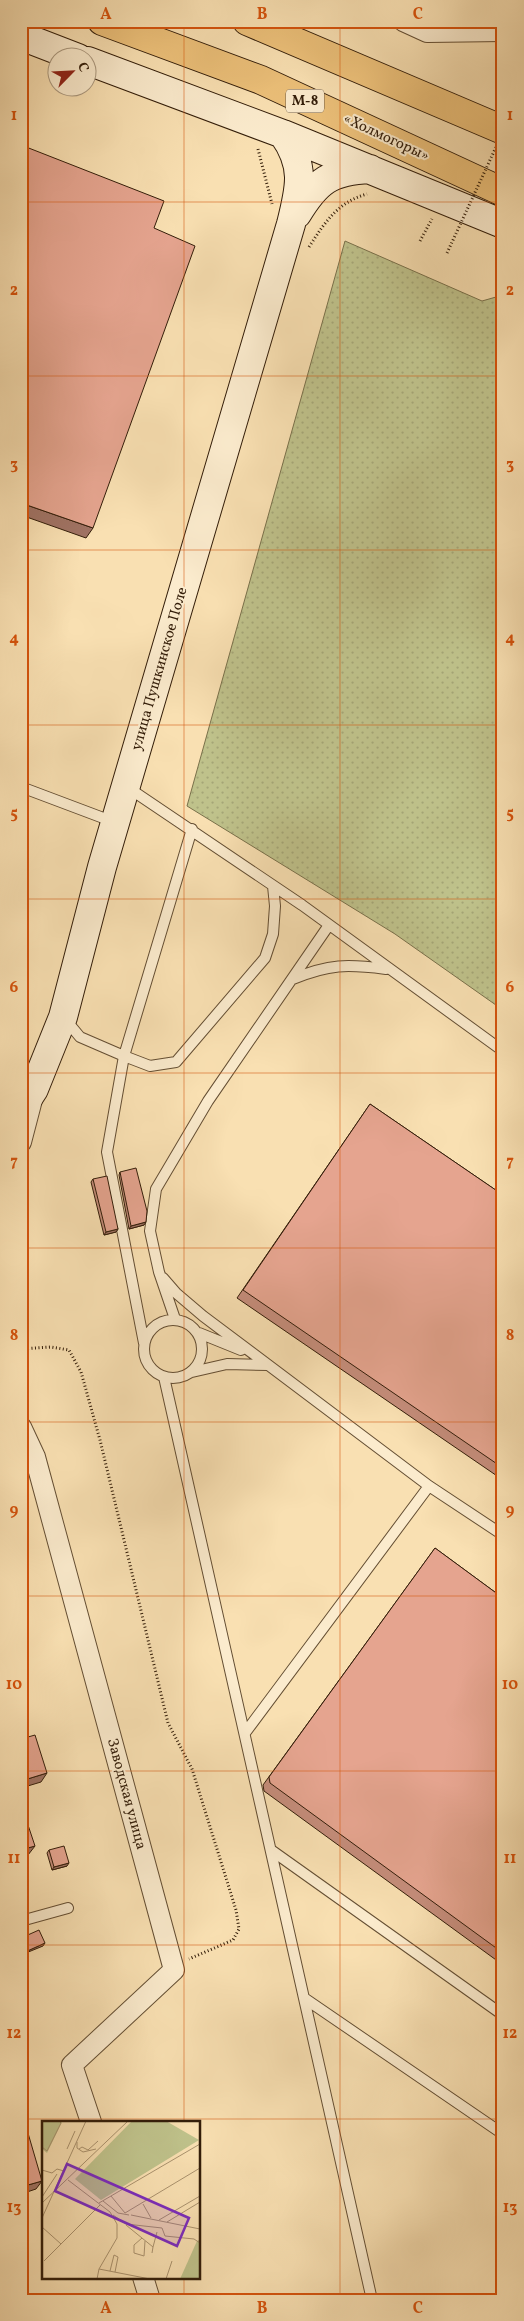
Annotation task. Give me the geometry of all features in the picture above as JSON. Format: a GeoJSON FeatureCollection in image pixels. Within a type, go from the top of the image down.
{"type":"FeatureCollection","features":[{"type":"Feature","properties":{"kind":"highway","name":"«Холмогоры»"},"geometry":{"type":"LineString","coordinates":[[102,21],[261,80],[503,192]]}},
{"type":"Feature","properties":{"kind":"highway"},"geometry":{"type":"LineString","coordinates":[[247,21],[503,131]]}},
{"type":"Feature","properties":{"kind":"main road"},"geometry":{"type":"LineString","coordinates":[[21,36],[52,48]]}},
{"type":"Feature","properties":{"kind":"main road"},"geometry":{"type":"LineString","coordinates":[[98,65],[284,134],[372,180],[503,224]]}},
{"type":"Feature","properties":{"kind":"main road","name":"улица Пушкинское Поле"},"geometry":{"type":"LineString","coordinates":[[28,1099],[63,1016],[115,822],[291,224],[300,190],[300,168],[293,148],[284,134]]}},
{"type":"Feature","properties":{"kind":"main road","name":"улица Пушкинское Поле"},"geometry":{"type":"LineString","coordinates":[[291,224],[309,195],[329,177],[346,170],[372,180]]}},
{"type":"Feature","properties":{"kind":"street"},"geometry":{"type":"LineString","coordinates":[[403,21],[427,32],[503,31]]}},
{"type":"Feature","properties":{"kind":"street"},"geometry":{"type":"LineString","coordinates":[[21,1142],[28,1099]]}},
{"type":"Feature","properties":{"kind":"street","name":"Заводская улица"},"geometry":{"type":"LineString","coordinates":[[21,1427],[35,1457],[174,1970]]}},
{"type":"Feature","properties":{"kind":"street"},"geometry":{"type":"LineString","coordinates":[[91,2121],[72,2065],[174,1970]]}},
{"type":"Feature","properties":{"kind":"street"},"geometry":{"type":"LineString","coordinates":[[142,2278],[150,2300]]}},
{"type":"Feature","properties":{"kind":"lane"},"geometry":{"type":"LineString","coordinates":[[126,786],[192,829],[503,1050]]}},
{"type":"Feature","properties":{"kind":"lane"},"geometry":{"type":"LineString","coordinates":[[21,787],[115,822]]}},
{"type":"Feature","properties":{"kind":"lane"},"geometry":{"type":"LineString","coordinates":[[192,829],[129,1035],[107,1152],[144,1343],[145,1358],[152,1370],[164,1377],[178,1378],[192,1372],[227,1364],[268,1365]]}},
{"type":"Feature","properties":{"kind":"lane"},"geometry":{"type":"LineString","coordinates":[[63,1016],[80,1037],[124,1056],[150,1066],[176,1062],[265,958],[272,934],[275,906],[273,886]]}},
{"type":"Feature","properties":{"kind":"lane"},"geometry":{"type":"LineString","coordinates":[[175,1319],[159,1272],[150,1231],[156,1189],[208,1101],[329,925]]}},
{"type":"Feature","properties":{"kind":"lane"},"geometry":{"type":"LineString","coordinates":[[292,979],[319,969],[341,965],[389,969]]}},
{"type":"Feature","properties":{"kind":"lane"},"geometry":{"type":"LineString","coordinates":[[159,1272],[176,1293],[203,1316],[429,1486],[503,1535]]}},
{"type":"Feature","properties":{"kind":"lane"},"geometry":{"type":"LineString","coordinates":[[144,1343],[150,1330],[161,1322],[175,1319],[189,1323],[199,1334],[203,1347],[200,1361],[192,1372]]}},
{"type":"Feature","properties":{"kind":"lane"},"geometry":{"type":"LineString","coordinates":[[199,1334],[231,1345],[268,1365]]}},
{"type":"Feature","properties":{"kind":"lane"},"geometry":{"type":"LineString","coordinates":[[164,1377],[372,2300]]}},
{"type":"Feature","properties":{"kind":"lane"},"geometry":{"type":"LineString","coordinates":[[244,1733],[429,1486]]}},
{"type":"Feature","properties":{"kind":"lane"},"geometry":{"type":"LineString","coordinates":[[271,1850],[503,2015]]}},
{"type":"Feature","properties":{"kind":"lane"},"geometry":{"type":"LineString","coordinates":[[21,1921],[68,1908]]}},
{"type":"Feature","properties":{"kind":"lane"},"geometry":{"type":"LineString","coordinates":[[304,1998],[503,2134]]}},
{"type":"Feature","properties":{"kind":"path"},"geometry":{"type":"LineString","coordinates":[[498,67],[503,67]]}},
{"type":"Feature","properties":{"kind":"path"},"geometry":{"type":"LineString","coordinates":[[447,253],[503,131]]}},
{"type":"Feature","properties":{"kind":"path"},"geometry":{"type":"LineString","coordinates":[[307,251],[324,223],[372,180]]}},
{"type":"Feature","properties":{"kind":"path"},"geometry":{"type":"LineString","coordinates":[[420,241],[435,213]]}},
{"type":"Feature","properties":{"kind":"path"},"geometry":{"type":"LineString","coordinates":[[21,1349],[51,1347],[69,1350],[81,1372],[102,1450],[168,1723],[192,1769],[236,1910],[239,1929],[234,1940],[195,1955],[174,1970]]}},
{"type":"Feature","properties":{"kind":"green space"},"geometry":{"type":"Polygon","coordinates":[[[345,241],[482,301],[503,295],[503,1010],[395,934],[187,806],[345,241]]]}},
{"type":"Feature","properties":{"kind":"building"},"geometry":{"type":"Polygon","coordinates":[[[21,145],[164,201],[154,228],[195,246],[93,528],[21,503],[21,145]]]}},
{"type":"Feature","properties":{"kind":"building"},"geometry":{"type":"Polygon","coordinates":[[[370,1104],[503,1195],[503,1468],[243,1290],[370,1104]]]}},
{"type":"Feature","properties":{"kind":"building"},"geometry":{"type":"Polygon","coordinates":[[[136,1168],[147,1211],[146,1222],[131,1226],[120,1172],[136,1168]]]}},
{"type":"Feature","properties":{"kind":"building"},"geometry":{"type":"Polygon","coordinates":[[[107,1176],[118,1229],[106,1232],[93,1179],[107,1176]]]}},
{"type":"Feature","properties":{"kind":"building"},"geometry":{"type":"Polygon","coordinates":[[[435,1548],[503,1598],[503,1953],[270,1783],[269,1777],[435,1548]]]}},
{"type":"Feature","properties":{"kind":"building"},"geometry":{"type":"Polygon","coordinates":[[[35,1735],[47,1773],[21,1781],[21,1739],[35,1735]]]}},
{"type":"Feature","properties":{"kind":"building"},"geometry":{"type":"Polygon","coordinates":[[[21,1804],[35,1846],[21,1850],[21,1804]]]}},
{"type":"Feature","properties":{"kind":"building"},"geometry":{"type":"Polygon","coordinates":[[[64,1846],[69,1863],[54,1867],[49,1850],[64,1846]]]}},
{"type":"Feature","properties":{"kind":"building"},"geometry":{"type":"Polygon","coordinates":[[[39,1930],[45,1943],[23,1953],[21,1950],[21,1938],[39,1930]]]}},
{"type":"Feature","properties":{"kind":"building"},"geometry":{"type":"Polygon","coordinates":[[[23,2116],[42,2181],[21,2187],[21,2117],[23,2116]]]}}]}
